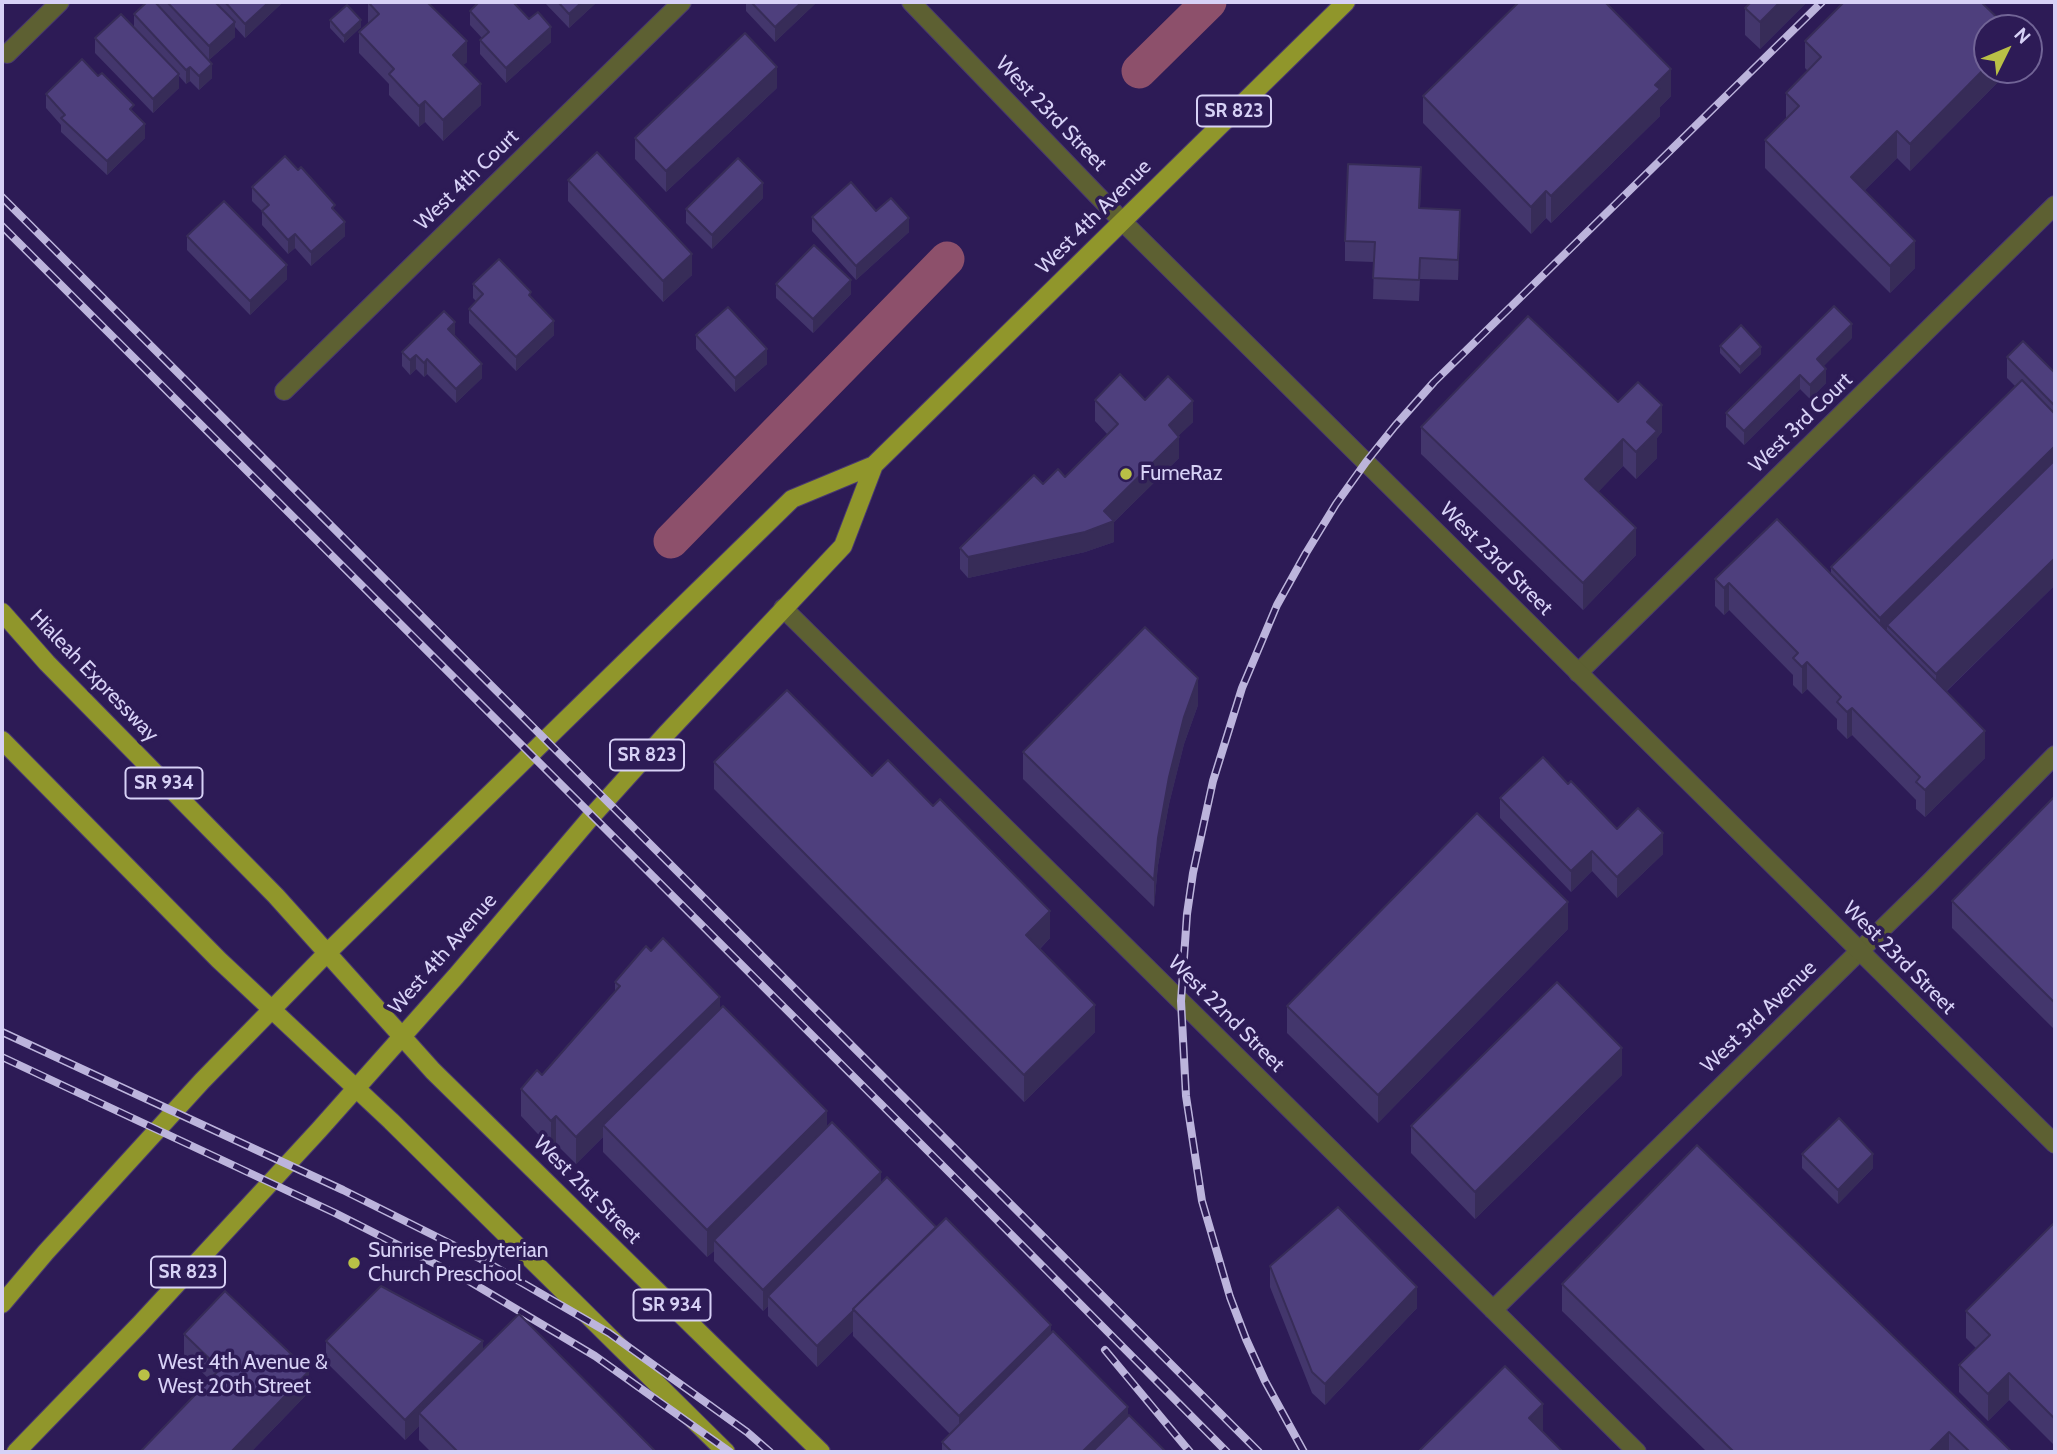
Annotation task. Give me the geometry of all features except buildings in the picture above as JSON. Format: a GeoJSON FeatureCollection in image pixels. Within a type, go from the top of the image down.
{"type":"FeatureCollection","features":[{"type":"Feature","properties":{"kind":"main road","name":"West 4th Avenue"},"geometry":{"type":"LineString","coordinates":[[2,1304],[202,1080],[327,953],[792,499],[874,465],[1346,2]]}},
{"type":"Feature","properties":{"kind":"main road","name":"West 4th Avenue"},"geometry":{"type":"LineString","coordinates":[[19,1451],[215,1244],[456,976],[592,816],[842,546],[874,465]]}},
{"type":"Feature","properties":{"kind":"main road","name":"Hialeah Expressway"},"geometry":{"type":"LineString","coordinates":[[2,612],[57,673],[276,896],[327,953]]}},
{"type":"Feature","properties":{"kind":"main road","name":"SR 934"},"geometry":{"type":"LineString","coordinates":[[2,740],[85,826],[272,1010],[356,1088],[726,1452]]}},
{"type":"Feature","properties":{"kind":"main road","name":"West 21st Street"},"geometry":{"type":"LineString","coordinates":[[327,953],[433,1071],[821,1452]]}},
{"type":"Feature","properties":{"kind":"street"},"geometry":{"type":"LineString","coordinates":[[7,54],[60,2]]}},
{"type":"Feature","properties":{"kind":"street","name":"West 4th Court"},"geometry":{"type":"LineString","coordinates":[[284,391],[682,2]]}},
{"type":"Feature","properties":{"kind":"street","name":"West 23rd Street"},"geometry":{"type":"LineString","coordinates":[[911,2],[1122,221],[2055,1144]]}},
{"type":"Feature","properties":{"kind":"street","name":"West 3rd Court"},"geometry":{"type":"LineString","coordinates":[[1578,673],[2055,205]]}},
{"type":"Feature","properties":{"kind":"street","name":"West 22nd Street"},"geometry":{"type":"LineString","coordinates":[[783,608],[1637,1452]]}},
{"type":"Feature","properties":{"kind":"street","name":"West 3rd Avenue"},"geometry":{"type":"LineString","coordinates":[[1493,1310],[1860,952],[2055,755]]}},
{"type":"Feature","properties":{"kind":"waterway"},"geometry":{"type":"LineString","coordinates":[[1139,71],[1209,2]]}},
{"type":"Feature","properties":{"kind":"waterway"},"geometry":{"type":"LineString","coordinates":[[671,541],[947,259]]}},
{"type":"Feature","properties":{"kind":"railway"},"geometry":{"type":"LineString","coordinates":[[1304,1452],[1265,1381],[1230,1297],[1202,1201],[1186,1096],[1181,1001],[1187,914],[1213,781],[1242,688],[1277,605],[1306,553],[1336,504],[1395,426],[1434,382],[1822,2]]}},
{"type":"Feature","properties":{"kind":"railway"},"geometry":{"type":"LineString","coordinates":[[2,197],[1259,1452]]}},
{"type":"Feature","properties":{"kind":"railway"},"geometry":{"type":"LineString","coordinates":[[2,226],[1227,1452]]}},
{"type":"Feature","properties":{"kind":"railway"},"geometry":{"type":"LineString","coordinates":[[2,1032],[343,1190],[481,1259],[609,1333],[747,1432],[770,1452]]}},
{"type":"Feature","properties":{"kind":"railway"},"geometry":{"type":"LineString","coordinates":[[2,1057],[335,1213],[469,1281],[595,1356],[730,1452]]}},
{"type":"Feature","properties":{"kind":"railway"},"geometry":{"type":"LineString","coordinates":[[1105,1350],[1190,1452]]}},
{"type":"Feature","properties":{"kind":"place","name":"FumeRaz"},"geometry":{"type":"Point","coordinates":[1126,474]}},
{"type":"Feature","properties":{"kind":"place","name":"Sunrise Presbyterian Church Preschool"},"geometry":{"type":"Point","coordinates":[354,1263]}},
{"type":"Feature","properties":{"kind":"place","name":"West 4th Avenue & West 20th Street"},"geometry":{"type":"Point","coordinates":[144,1375]}}]}
